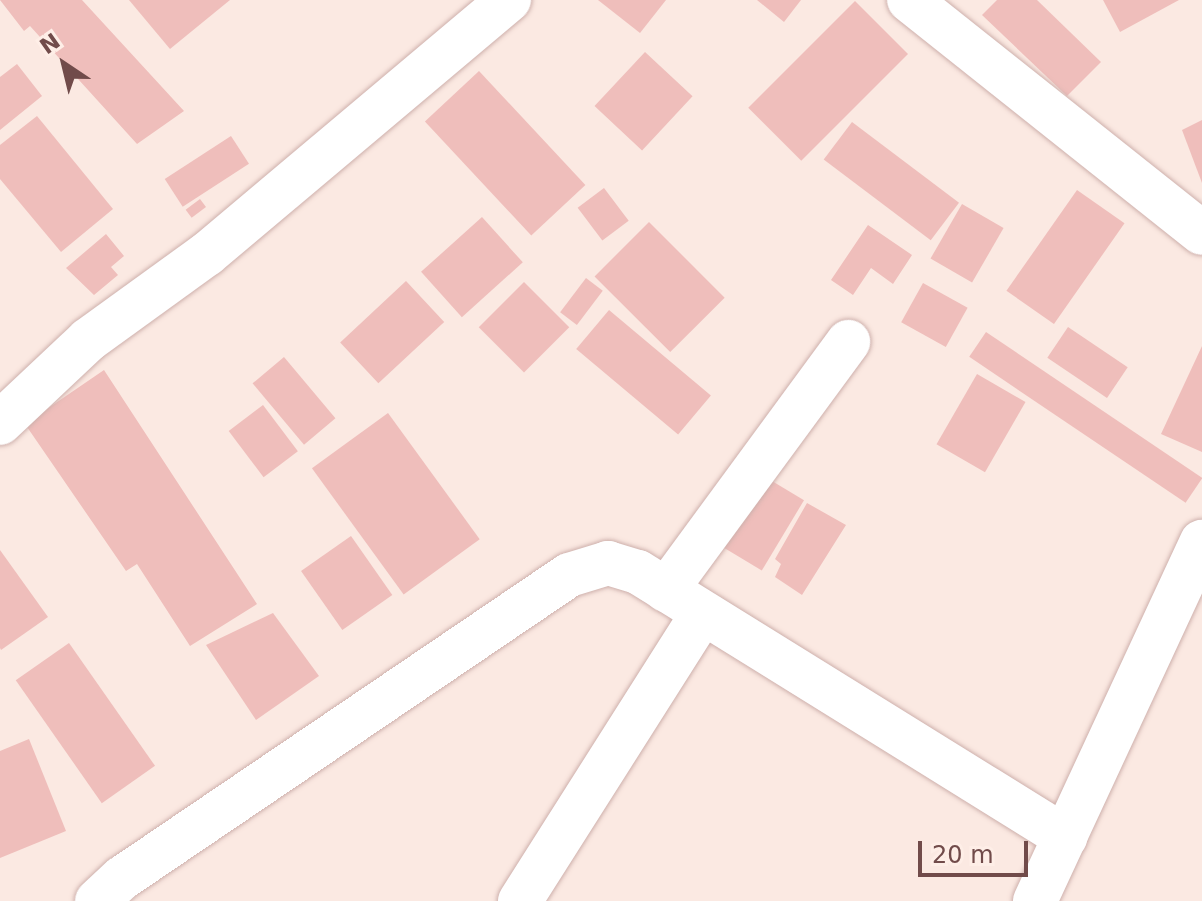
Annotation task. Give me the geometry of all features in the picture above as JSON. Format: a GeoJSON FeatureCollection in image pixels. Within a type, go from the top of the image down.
{"type":"FeatureCollection","features":[{"type":"Feature","properties":{"kind":"street"},"geometry":{"type":"LineString","coordinates":[[0,423],[88,340],[207,254],[509,0]]}},
{"type":"Feature","properties":{"kind":"street"},"geometry":{"type":"LineString","coordinates":[[909,0],[1202,233]]}},
{"type":"Feature","properties":{"kind":"street"},"geometry":{"type":"LineString","coordinates":[[666,590],[848,342]]}},
{"type":"Feature","properties":{"kind":"street"},"geometry":{"type":"LineString","coordinates":[[1035,901],[1202,542]]}},
{"type":"Feature","properties":{"kind":"street"},"geometry":{"type":"LineString","coordinates":[[97,901],[162,851],[569,575],[608,563],[638,572],[1065,837]]}},
{"type":"Feature","properties":{"kind":"street"},"geometry":{"type":"LineString","coordinates":[[520,901],[703,613]]}},
{"type":"Feature","properties":{"kind":"building"},"geometry":{"type":"Polygon","coordinates":[[[0,0],[82,0],[184,111],[137,144],[30,26],[24,31],[0,0]]]}},
{"type":"Feature","properties":{"kind":"building"},"geometry":{"type":"Polygon","coordinates":[[[129,0],[230,0],[170,49],[129,0]]]}},
{"type":"Feature","properties":{"kind":"building"},"geometry":{"type":"Polygon","coordinates":[[[598,0],[666,0],[640,33],[598,0]]]}},
{"type":"Feature","properties":{"kind":"building"},"geometry":{"type":"Polygon","coordinates":[[[757,0],[801,0],[784,22],[757,0]]]}},
{"type":"Feature","properties":{"kind":"building"},"geometry":{"type":"Polygon","coordinates":[[[997,0],[1037,0],[1101,62],[1067,96],[982,15],[997,0]]]}},
{"type":"Feature","properties":{"kind":"building"},"geometry":{"type":"Polygon","coordinates":[[[1103,0],[1179,0],[1120,32],[1103,0]]]}},
{"type":"Feature","properties":{"kind":"building"},"geometry":{"type":"Polygon","coordinates":[[[855,1],[908,54],[801,161],[748,108],[855,1]]]}},
{"type":"Feature","properties":{"kind":"building"},"geometry":{"type":"Polygon","coordinates":[[[645,52],[693,96],[642,150],[595,106],[645,52]]]}},
{"type":"Feature","properties":{"kind":"building"},"geometry":{"type":"Polygon","coordinates":[[[17,64],[42,96],[0,130],[0,77],[17,64]]]}},
{"type":"Feature","properties":{"kind":"building"},"geometry":{"type":"Polygon","coordinates":[[[479,71],[585,185],[531,236],[425,121],[479,71]]]}},
{"type":"Feature","properties":{"kind":"building"},"geometry":{"type":"Polygon","coordinates":[[[37,116],[113,209],[61,252],[0,179],[0,145],[37,116]]]}},
{"type":"Feature","properties":{"kind":"building"},"geometry":{"type":"Polygon","coordinates":[[[1202,120],[1202,183],[1182,130],[1202,120]]]}},
{"type":"Feature","properties":{"kind":"building"},"geometry":{"type":"Polygon","coordinates":[[[852,122],[959,203],[931,240],[824,160],[852,122]]]}},
{"type":"Feature","properties":{"kind":"building"},"geometry":{"type":"Polygon","coordinates":[[[231,136],[249,164],[183,207],[165,179],[231,136]]]}},
{"type":"Feature","properties":{"kind":"building"},"geometry":{"type":"Polygon","coordinates":[[[604,188],[629,221],[602,241],[578,208],[604,188]]]}},
{"type":"Feature","properties":{"kind":"building"},"geometry":{"type":"Polygon","coordinates":[[[1077,190],[1125,223],[1054,324],[1006,291],[1077,190]]]}},
{"type":"Feature","properties":{"kind":"building"},"geometry":{"type":"Polygon","coordinates":[[[200,199],[206,207],[192,218],[186,210],[200,199]]]}},
{"type":"Feature","properties":{"kind":"building"},"geometry":{"type":"Polygon","coordinates":[[[962,204],[1004,228],[972,283],[930,259],[962,204]]]}},
{"type":"Feature","properties":{"kind":"building"},"geometry":{"type":"Polygon","coordinates":[[[482,217],[523,262],[462,317],[421,272],[482,217]]]}},
{"type":"Feature","properties":{"kind":"building"},"geometry":{"type":"Polygon","coordinates":[[[649,222],[725,298],[670,352],[595,276],[649,222]]]}},
{"type":"Feature","properties":{"kind":"building"},"geometry":{"type":"Polygon","coordinates":[[[868,225],[912,255],[893,284],[871,268],[853,295],[831,280],[868,225]]]}},
{"type":"Feature","properties":{"kind":"building"},"geometry":{"type":"Polygon","coordinates":[[[106,234],[124,256],[111,267],[118,275],[94,295],[66,268],[106,234]]]}},
{"type":"Feature","properties":{"kind":"building"},"geometry":{"type":"Polygon","coordinates":[[[586,278],[603,291],[577,325],[560,312],[586,278]]]}},
{"type":"Feature","properties":{"kind":"building"},"geometry":{"type":"Polygon","coordinates":[[[406,281],[444,322],[378,383],[340,342],[406,281]]]}},
{"type":"Feature","properties":{"kind":"building"},"geometry":{"type":"Polygon","coordinates":[[[524,282],[569,327],[524,373],[479,327],[524,282]]]}},
{"type":"Feature","properties":{"kind":"building"},"geometry":{"type":"Polygon","coordinates":[[[923,283],[968,308],[946,347],[901,322],[923,283]]]}},
{"type":"Feature","properties":{"kind":"building"},"geometry":{"type":"Polygon","coordinates":[[[609,310],[711,395],[678,435],[576,349],[609,310]]]}},
{"type":"Feature","properties":{"kind":"building"},"geometry":{"type":"Polygon","coordinates":[[[1068,327],[1128,367],[1107,398],[1047,358],[1068,327]]]}},
{"type":"Feature","properties":{"kind":"building"},"geometry":{"type":"Polygon","coordinates":[[[986,332],[1202,478],[1186,503],[969,357],[986,332]]]}},
{"type":"Feature","properties":{"kind":"building"},"geometry":{"type":"Polygon","coordinates":[[[1202,346],[1202,452],[1161,434],[1202,346]]]}},
{"type":"Feature","properties":{"kind":"building"},"geometry":{"type":"Polygon","coordinates":[[[284,357],[335,418],[304,445],[253,383],[284,357]]]}},
{"type":"Feature","properties":{"kind":"building"},"geometry":{"type":"Polygon","coordinates":[[[104,370],[257,604],[190,646],[137,564],[126,571],[25,424],[104,370]]]}},
{"type":"Feature","properties":{"kind":"building"},"geometry":{"type":"Polygon","coordinates":[[[977,374],[1025,402],[985,472],[936,444],[977,374]]]}},
{"type":"Feature","properties":{"kind":"building"},"geometry":{"type":"Polygon","coordinates":[[[263,405],[298,451],[264,477],[229,431],[263,405]]]}},
{"type":"Feature","properties":{"kind":"building"},"geometry":{"type":"Polygon","coordinates":[[[388,413],[480,539],[404,594],[312,468],[388,413]]]}},
{"type":"Feature","properties":{"kind":"building"},"geometry":{"type":"Polygon","coordinates":[[[762,475],[804,500],[762,571],[720,545],[762,475]]]}},
{"type":"Feature","properties":{"kind":"building"},"geometry":{"type":"Polygon","coordinates":[[[807,503],[846,525],[802,595],[775,577],[781,564],[775,559],[807,503]]]}},
{"type":"Feature","properties":{"kind":"building"},"geometry":{"type":"Polygon","coordinates":[[[351,536],[392,595],[342,630],[301,571],[351,536]]]}},
{"type":"Feature","properties":{"kind":"building"},"geometry":{"type":"Polygon","coordinates":[[[0,550],[48,617],[1,650],[0,648],[0,550]]]}},
{"type":"Feature","properties":{"kind":"building"},"geometry":{"type":"Polygon","coordinates":[[[273,613],[319,676],[256,720],[206,645],[273,613]]]}},
{"type":"Feature","properties":{"kind":"building"},"geometry":{"type":"Polygon","coordinates":[[[69,643],[155,766],[102,803],[16,680],[69,643]]]}},
{"type":"Feature","properties":{"kind":"building"},"geometry":{"type":"Polygon","coordinates":[[[29,739],[66,831],[0,858],[0,751],[29,739]]]}}]}
